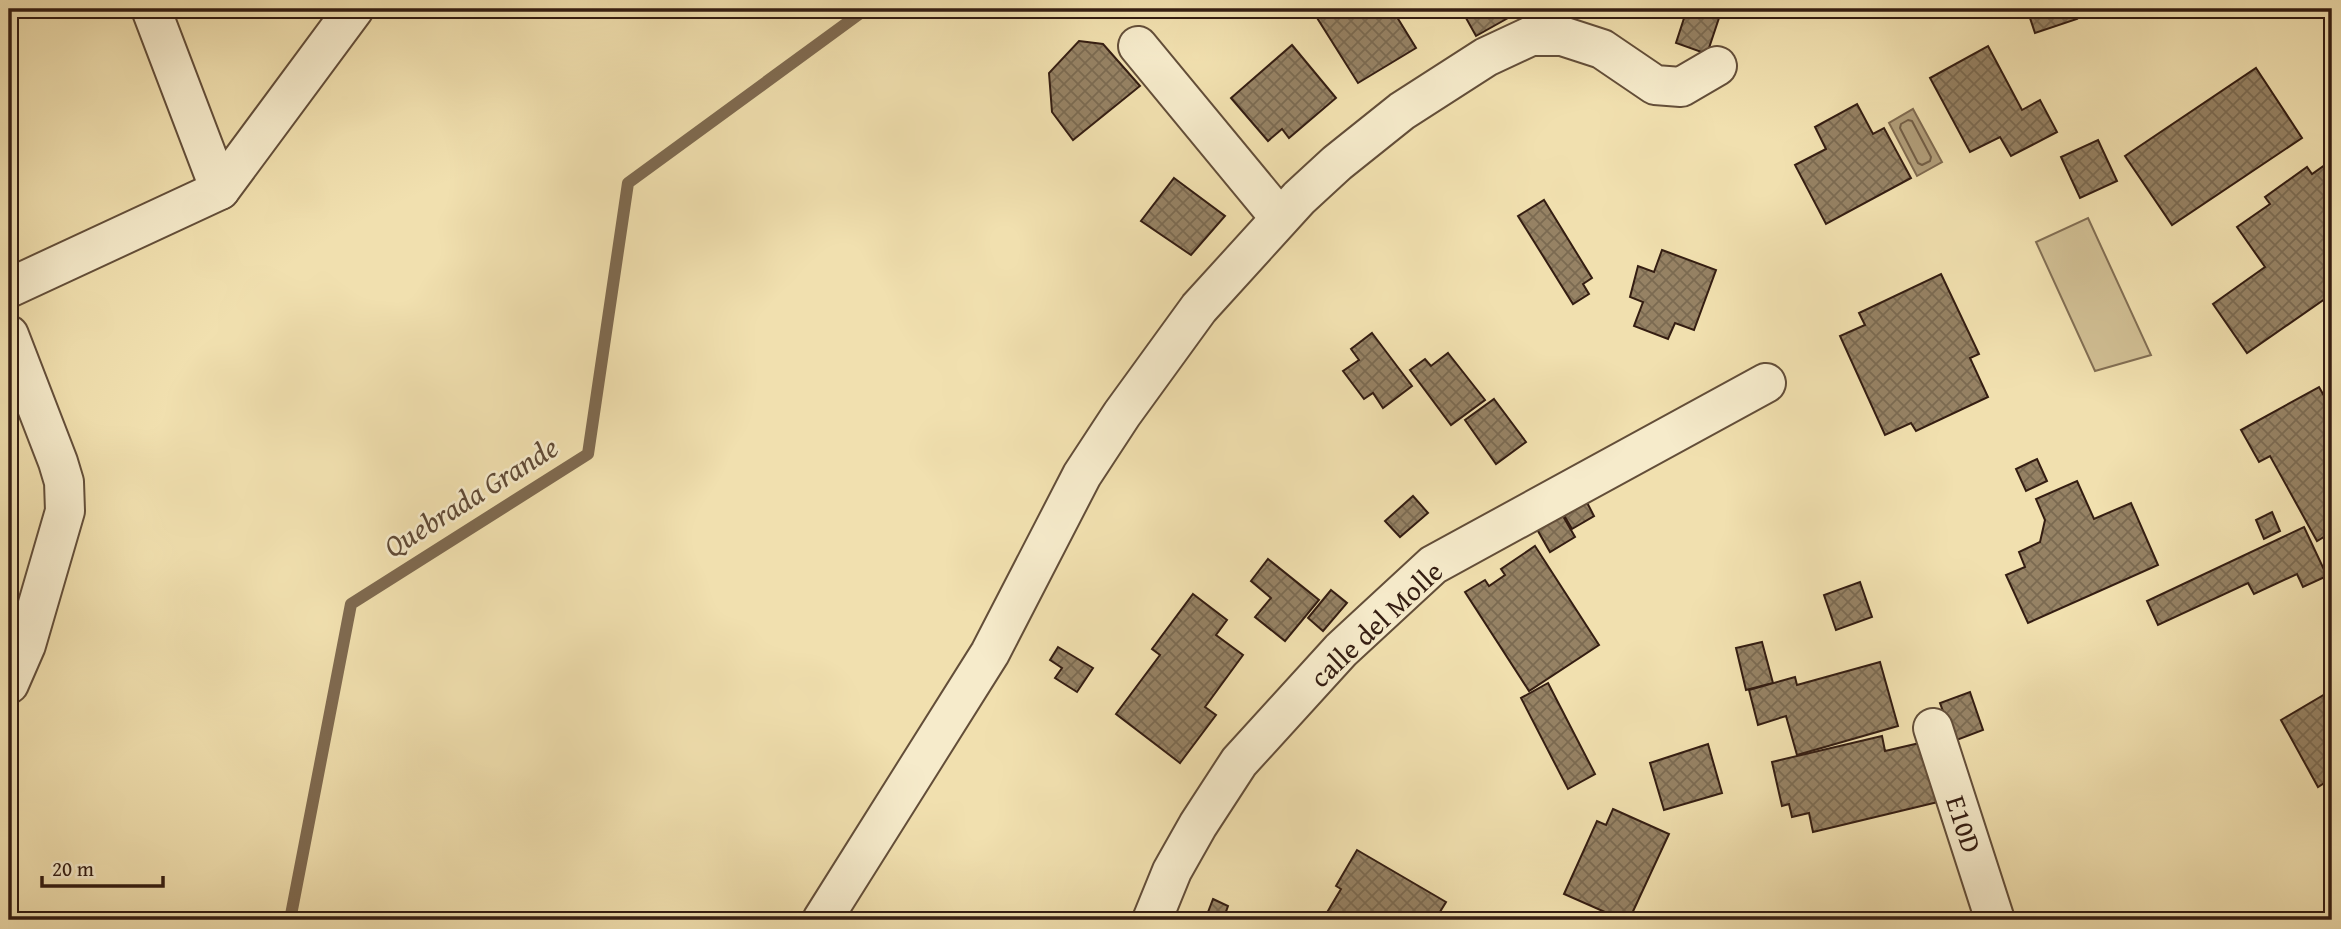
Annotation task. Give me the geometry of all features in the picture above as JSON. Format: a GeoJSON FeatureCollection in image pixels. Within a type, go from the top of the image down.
{"type":"FeatureCollection","features":[{"type":"Feature","properties":{"kind":"street"},"geometry":{"type":"LineString","coordinates":[[151,9],[220,190]]}},
{"type":"Feature","properties":{"kind":"street"},"geometry":{"type":"LineString","coordinates":[[9,288],[220,190],[354,9]]}},
{"type":"Feature","properties":{"kind":"street"},"geometry":{"type":"LineString","coordinates":[[822,920],[990,653],[1082,475],[1109,434],[1199,307],[1280,218],[1337,163],[1402,111],[1486,57],[1531,36],[1562,36],[1602,49],[1655,85],[1681,87],[1717,66]]}},
{"type":"Feature","properties":{"kind":"street"},"geometry":{"type":"LineString","coordinates":[[1138,46],[1280,218]]}},
{"type":"Feature","properties":{"kind":"street"},"geometry":{"type":"LineString","coordinates":[[9,335],[61,472],[65,511],[26,645],[9,684]]}},
{"type":"Feature","properties":{"kind":"street","name":"calle del Molle"},"geometry":{"type":"LineString","coordinates":[[1152,920],[1172,871],[1239,762],[1341,650],[1433,565],[1766,383]]}},
{"type":"Feature","properties":{"kind":"street","name":"E10D"},"geometry":{"type":"LineString","coordinates":[[1933,728],[1995,920]]}},
{"type":"Feature","properties":{"kind":"shaded area"},"geometry":{"type":"Polygon","coordinates":[[[2088,218],[2151,355],[2095,371],[2036,242],[2088,218]]]}},
{"type":"Feature","properties":{"kind":"water"},"geometry":{"type":"Polygon","coordinates":[[[1913,109],[1942,162],[1917,176],[1889,123],[1913,109]]]}},
{"type":"Feature","properties":{"kind":"building"},"geometry":{"type":"Polygon","coordinates":[[[1321,9],[1392,9],[1416,48],[1358,83],[1314,13],[1321,9]]]}},
{"type":"Feature","properties":{"kind":"building"},"geometry":{"type":"Polygon","coordinates":[[[1461,9],[1524,9],[1476,36],[1461,9]]]}},
{"type":"Feature","properties":{"kind":"building"},"geometry":{"type":"Polygon","coordinates":[[[1687,9],[1722,9],[1707,54],[1676,43],[1687,9]]]}},
{"type":"Feature","properties":{"kind":"building"},"geometry":{"type":"Polygon","coordinates":[[[2027,9],[2073,9],[2077,19],[2035,33],[2027,9]]]}},
{"type":"Feature","properties":{"kind":"building"},"geometry":{"type":"Polygon","coordinates":[[[1079,41],[1103,44],[1140,86],[1073,140],[1052,112],[1049,73],[1079,41]]]}},
{"type":"Feature","properties":{"kind":"building"},"geometry":{"type":"Polygon","coordinates":[[[1292,45],[1336,98],[1289,138],[1282,129],[1268,141],[1231,98],[1292,45]]]}},
{"type":"Feature","properties":{"kind":"building"},"geometry":{"type":"Polygon","coordinates":[[[1988,46],[2022,110],[2040,100],[2057,132],[2011,156],[2000,137],[1970,152],[1930,78],[1988,46]]]}},
{"type":"Feature","properties":{"kind":"building"},"geometry":{"type":"Polygon","coordinates":[[[2256,68],[2302,138],[2172,225],[2125,156],[2256,68]]]}},
{"type":"Feature","properties":{"kind":"building"},"geometry":{"type":"Polygon","coordinates":[[[1857,104],[1873,134],[1884,128],[1911,178],[1826,224],[1795,165],[1826,149],[1815,127],[1857,104]]]}},
{"type":"Feature","properties":{"kind":"building"},"geometry":{"type":"Polygon","coordinates":[[[2098,140],[2117,181],[2080,198],[2061,157],[2098,140]]]}},
{"type":"Feature","properties":{"kind":"building"},"geometry":{"type":"Polygon","coordinates":[[[2332,160],[2332,294],[2247,353],[2213,304],[2265,267],[2237,227],[2270,204],[2265,197],[2307,167],[2312,174],[2332,160]]]}},
{"type":"Feature","properties":{"kind":"building"},"geometry":{"type":"Polygon","coordinates":[[[1174,178],[1225,216],[1191,255],[1141,221],[1174,178]]]}},
{"type":"Feature","properties":{"kind":"building"},"geometry":{"type":"Polygon","coordinates":[[[1544,200],[1592,278],[1583,284],[1589,294],[1573,304],[1518,216],[1544,200]]]}},
{"type":"Feature","properties":{"kind":"building"},"geometry":{"type":"Polygon","coordinates":[[[1662,250],[1716,270],[1694,330],[1675,323],[1668,339],[1634,326],[1643,302],[1630,297],[1638,266],[1654,272],[1662,250]]]}},
{"type":"Feature","properties":{"kind":"building"},"geometry":{"type":"Polygon","coordinates":[[[1941,274],[1979,354],[1970,358],[1988,397],[1916,431],[1911,423],[1885,435],[1840,336],[1865,325],[1859,313],[1941,274]]]}},
{"type":"Feature","properties":{"kind":"building"},"geometry":{"type":"Polygon","coordinates":[[[1372,333],[1412,386],[1383,408],[1373,393],[1364,399],[1343,371],[1359,360],[1351,349],[1372,333]]]}},
{"type":"Feature","properties":{"kind":"building"},"geometry":{"type":"Polygon","coordinates":[[[1448,353],[1485,400],[1451,425],[1410,370],[1425,359],[1431,366],[1448,353]]]}},
{"type":"Feature","properties":{"kind":"building"},"geometry":{"type":"Polygon","coordinates":[[[2319,387],[2332,410],[2332,532],[2317,541],[2270,456],[2259,462],[2241,430],[2319,387]]]}},
{"type":"Feature","properties":{"kind":"building"},"geometry":{"type":"Polygon","coordinates":[[[1494,399],[1526,442],[1496,464],[1465,420],[1494,399]]]}},
{"type":"Feature","properties":{"kind":"building"},"geometry":{"type":"Polygon","coordinates":[[[2037,459],[2047,481],[2026,491],[2016,469],[2037,459]]]}},
{"type":"Feature","properties":{"kind":"building"},"geometry":{"type":"Polygon","coordinates":[[[2077,481],[2094,519],[2131,503],[2158,565],[2028,623],[2006,575],[2025,567],[2019,552],[2040,542],[2045,520],[2036,499],[2077,481]]]}},
{"type":"Feature","properties":{"kind":"building"},"geometry":{"type":"Polygon","coordinates":[[[1581,491],[1594,516],[1572,529],[1558,505],[1581,491]]]}},
{"type":"Feature","properties":{"kind":"building"},"geometry":{"type":"Polygon","coordinates":[[[1413,496],[1428,513],[1400,537],[1385,521],[1413,496]]]}},
{"type":"Feature","properties":{"kind":"building"},"geometry":{"type":"Polygon","coordinates":[[[1559,509],[1575,537],[1550,552],[1534,524],[1559,509]]]}},
{"type":"Feature","properties":{"kind":"building"},"geometry":{"type":"Polygon","coordinates":[[[2272,512],[2280,531],[2264,539],[2256,520],[2272,512]]]}},
{"type":"Feature","properties":{"kind":"building"},"geometry":{"type":"Polygon","coordinates":[[[2304,527],[2327,576],[2303,587],[2297,574],[2254,594],[2248,583],[2158,625],[2147,601],[2304,527]]]}},
{"type":"Feature","properties":{"kind":"building"},"geometry":{"type":"Polygon","coordinates":[[[1535,546],[1599,645],[1529,691],[1465,592],[1485,580],[1489,586],[1505,575],[1501,569],[1535,546]]]}},
{"type":"Feature","properties":{"kind":"building"},"geometry":{"type":"Polygon","coordinates":[[[1268,559],[1319,600],[1285,641],[1255,617],[1271,598],[1251,581],[1268,559]]]}},
{"type":"Feature","properties":{"kind":"building"},"geometry":{"type":"Polygon","coordinates":[[[1860,582],[1872,617],[1836,630],[1824,595],[1860,582]]]}},
{"type":"Feature","properties":{"kind":"building"},"geometry":{"type":"Polygon","coordinates":[[[1331,590],[1347,603],[1323,631],[1308,618],[1331,590]]]}},
{"type":"Feature","properties":{"kind":"building"},"geometry":{"type":"Polygon","coordinates":[[[1193,594],[1227,620],[1216,635],[1243,655],[1205,707],[1216,715],[1180,763],[1116,714],[1160,655],[1152,649],[1193,594]]]}},
{"type":"Feature","properties":{"kind":"building"},"geometry":{"type":"Polygon","coordinates":[[[1762,642],[1773,683],[1746,690],[1736,648],[1762,642]]]}},
{"type":"Feature","properties":{"kind":"building"},"geometry":{"type":"Polygon","coordinates":[[[1058,647],[1093,668],[1077,692],[1055,678],[1062,668],[1050,660],[1058,647]]]}},
{"type":"Feature","properties":{"kind":"building"},"geometry":{"type":"Polygon","coordinates":[[[1880,662],[1898,726],[1797,755],[1786,716],[1758,725],[1749,690],[1795,677],[1797,685],[1880,662]]]}},
{"type":"Feature","properties":{"kind":"building"},"geometry":{"type":"Polygon","coordinates":[[[1548,683],[1595,774],[1568,789],[1521,698],[1548,683]]]}},
{"type":"Feature","properties":{"kind":"building"},"geometry":{"type":"Polygon","coordinates":[[[2332,690],[2332,778],[2318,787],[2281,720],[2332,690]]]}},
{"type":"Feature","properties":{"kind":"building"},"geometry":{"type":"Polygon","coordinates":[[[1970,692],[1983,730],[1954,741],[1940,703],[1970,692]]]}},
{"type":"Feature","properties":{"kind":"building"},"geometry":{"type":"Polygon","coordinates":[[[1882,736],[1885,751],[1924,742],[1938,802],[1813,832],[1809,813],[1792,817],[1789,804],[1782,806],[1772,762],[1882,736]]]}},
{"type":"Feature","properties":{"kind":"building"},"geometry":{"type":"Polygon","coordinates":[[[1708,744],[1722,793],[1664,810],[1650,763],[1708,744]]]}},
{"type":"Feature","properties":{"kind":"building"},"geometry":{"type":"Polygon","coordinates":[[[1613,809],[1669,834],[1629,920],[1623,920],[1564,894],[1597,821],[1606,825],[1613,809]]]}},
{"type":"Feature","properties":{"kind":"building"},"geometry":{"type":"Polygon","coordinates":[[[1357,850],[1446,902],[1435,920],[1337,920],[1326,914],[1341,889],[1336,886],[1357,850]]]}},
{"type":"Feature","properties":{"kind":"building"},"geometry":{"type":"Polygon","coordinates":[[[1213,899],[1228,906],[1223,920],[1205,920],[1213,899]]]}},
{"type":"Feature","properties":{"kind":"waterway","name":"Quebrada Grande"},"geometry":{"type":"LineString","coordinates":[[290,920],[351,604],[588,454],[628,183],[866,9]]}}]}
